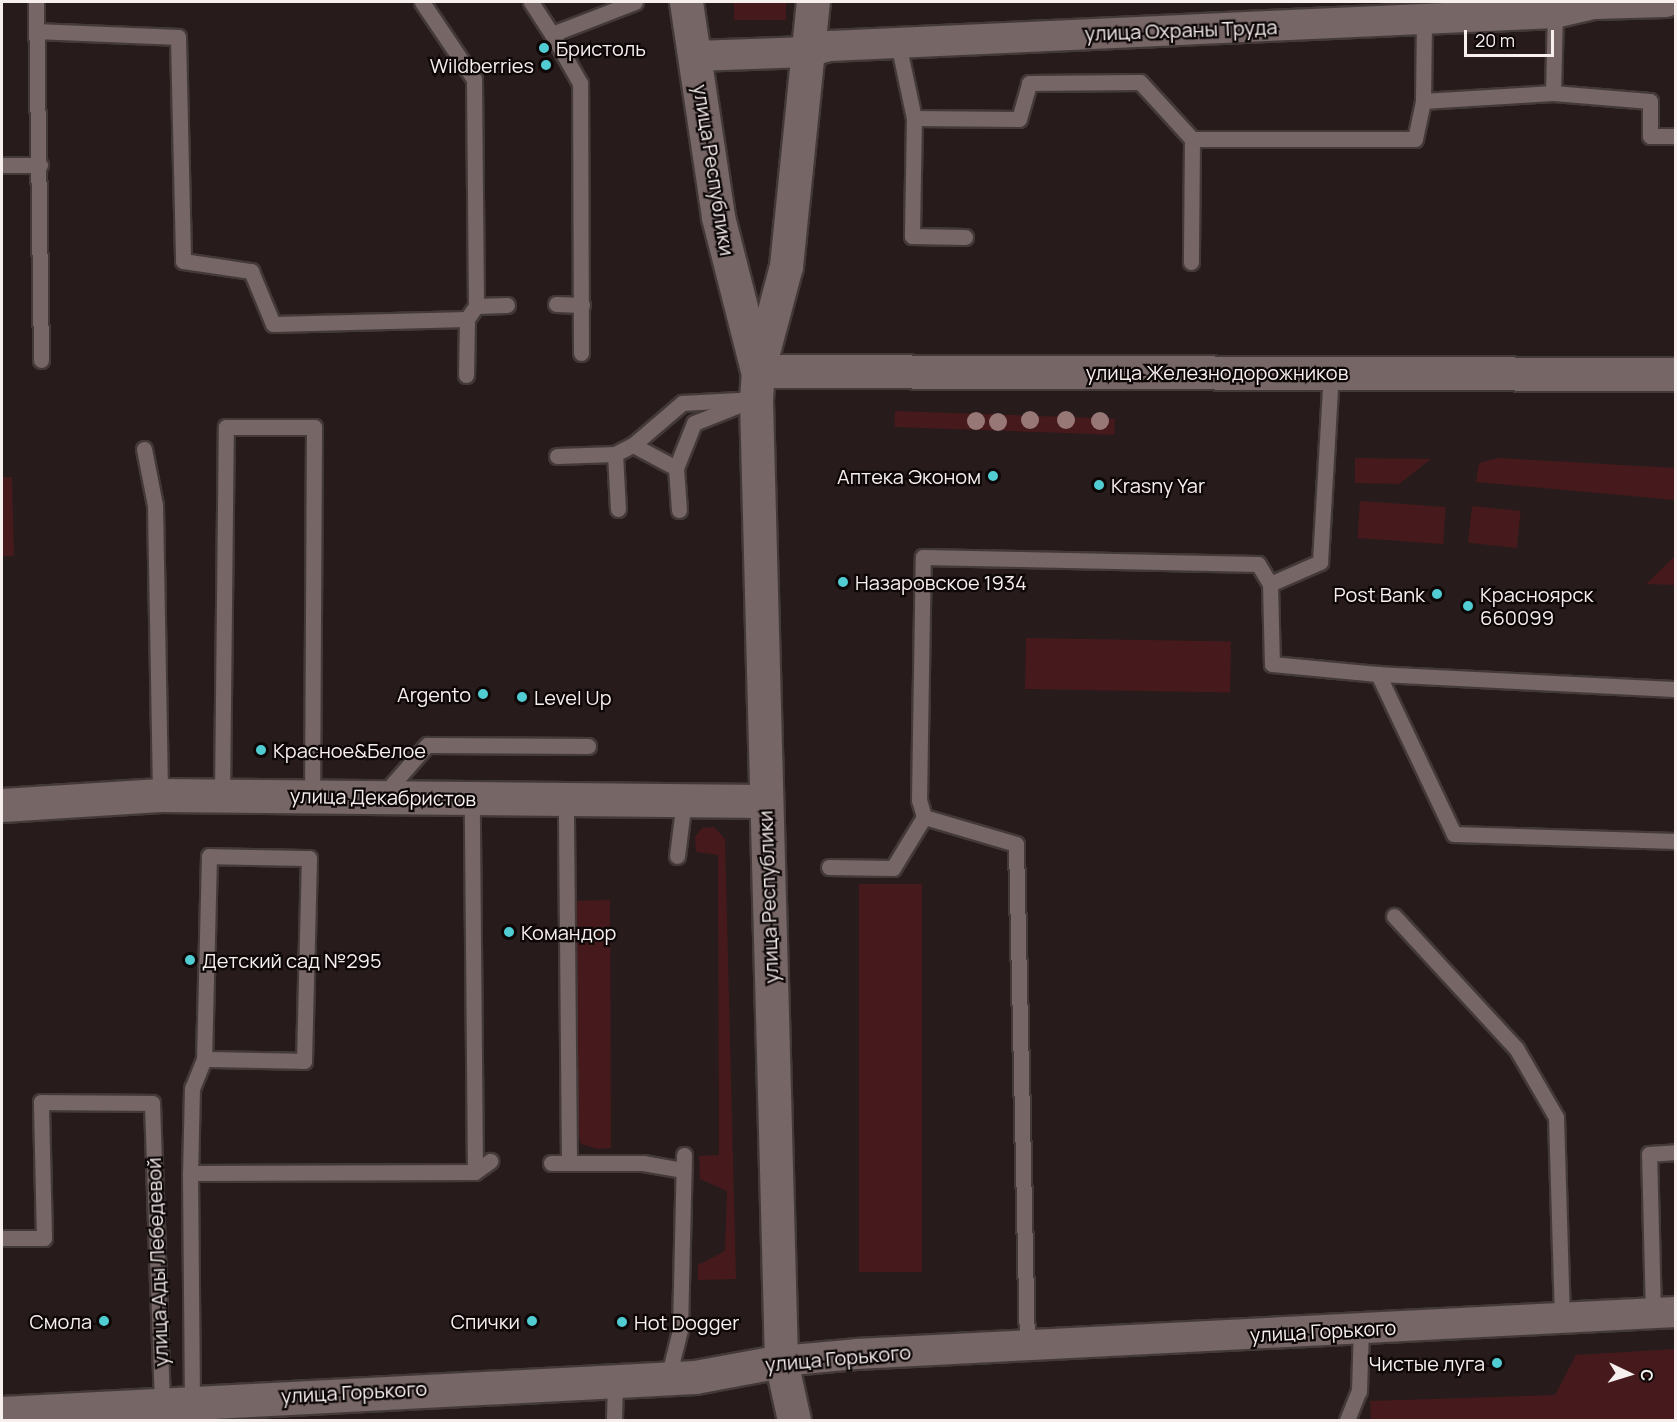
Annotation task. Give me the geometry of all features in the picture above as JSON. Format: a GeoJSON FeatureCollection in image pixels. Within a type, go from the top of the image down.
{"type":"FeatureCollection","features":[{"type":"Feature","properties":{"kind":"main road","name":"улица Республики"},"geometry":{"type":"LineString","coordinates":[[686,2],[696,56],[718,217],[757,385],[765,801],[781,1361],[794,1420]]}},
{"type":"Feature","properties":{"kind":"main road","name":"улица Республики"},"geometry":{"type":"LineString","coordinates":[[757,385],[786,266],[813,2]]}},
{"type":"Feature","properties":{"kind":"main road","name":"улица Железнодорожников"},"geometry":{"type":"LineString","coordinates":[[757,385],[1331,372],[1676,374]]}},
{"type":"Feature","properties":{"kind":"main road","name":"улица Декабристов"},"geometry":{"type":"LineString","coordinates":[[2,805],[160,795],[765,801]]}},
{"type":"Feature","properties":{"kind":"main road","name":"улица Горького"},"geometry":{"type":"LineString","coordinates":[[2,1413],[172,1409],[615,1379],[695,1377],[781,1361]]}},
{"type":"Feature","properties":{"kind":"street","name":"улица Охраны Труда"},"geometry":{"type":"LineString","coordinates":[[696,56],[807,52],[830,46],[1555,13],[1594,4],[1666,2]]}},
{"type":"Feature","properties":{"kind":"street","name":"улица Горького"},"geometry":{"type":"LineString","coordinates":[[781,1361],[1028,1345],[1664,1313]]}},
{"type":"Feature","properties":{"kind":"lane"},"geometry":{"type":"LineString","coordinates":[[36,2],[41,360]]}},
{"type":"Feature","properties":{"kind":"lane"},"geometry":{"type":"LineString","coordinates":[[422,2],[474,79],[476,306],[467,319],[466,375]]}},
{"type":"Feature","properties":{"kind":"lane"},"geometry":{"type":"LineString","coordinates":[[531,2],[580,83],[581,352]]}},
{"type":"Feature","properties":{"kind":"lane"},"geometry":{"type":"LineString","coordinates":[[552,34],[635,2]]}},
{"type":"Feature","properties":{"kind":"lane"},"geometry":{"type":"LineString","coordinates":[[1553,93],[1555,13]]}},
{"type":"Feature","properties":{"kind":"lane"},"geometry":{"type":"LineString","coordinates":[[1192,139],[1414,139],[1423,101],[1424,20]]}},
{"type":"Feature","properties":{"kind":"lane"},"geometry":{"type":"LineString","coordinates":[[36,31],[178,38],[183,261],[251,271],[273,324],[467,319]]}},
{"type":"Feature","properties":{"kind":"lane"},"geometry":{"type":"LineString","coordinates":[[898,43],[914,118],[912,236],[965,237]]}},
{"type":"Feature","properties":{"kind":"lane"},"geometry":{"type":"LineString","coordinates":[[914,118],[1019,119],[1029,83],[1140,82],[1192,139],[1191,262]]}},
{"type":"Feature","properties":{"kind":"lane"},"geometry":{"type":"LineString","coordinates":[[1423,101],[1553,93],[1650,101],[1650,136],[1676,136]]}},
{"type":"Feature","properties":{"kind":"lane"},"geometry":{"type":"LineString","coordinates":[[4,165],[40,165]]}},
{"type":"Feature","properties":{"kind":"lane"},"geometry":{"type":"LineString","coordinates":[[556,304],[582,305]]}},
{"type":"Feature","properties":{"kind":"lane"},"geometry":{"type":"LineString","coordinates":[[476,306],[507,305]]}},
{"type":"Feature","properties":{"kind":"lane"},"geometry":{"type":"LineString","coordinates":[[1270,584],[1320,562],[1331,372]]}},
{"type":"Feature","properties":{"kind":"lane"},"geometry":{"type":"LineString","coordinates":[[557,456],[615,454],[633,445],[682,404],[757,385]]}},
{"type":"Feature","properties":{"kind":"lane"},"geometry":{"type":"LineString","coordinates":[[679,510],[676,468],[694,423],[757,385]]}},
{"type":"Feature","properties":{"kind":"lane"},"geometry":{"type":"LineString","coordinates":[[222,795],[226,427],[314,427],[312,796]]}},
{"type":"Feature","properties":{"kind":"lane"},"geometry":{"type":"LineString","coordinates":[[633,445],[676,468]]}},
{"type":"Feature","properties":{"kind":"lane"},"geometry":{"type":"LineString","coordinates":[[144,449],[155,505],[160,795]]}},
{"type":"Feature","properties":{"kind":"lane"},"geometry":{"type":"LineString","coordinates":[[615,454],[618,509]]}},
{"type":"Feature","properties":{"kind":"lane"},"geometry":{"type":"LineString","coordinates":[[829,867],[893,868],[924,817],[920,800],[923,557],[1258,564],[1270,584],[1272,664],[1378,674],[1676,689]]}},
{"type":"Feature","properties":{"kind":"lane"},"geometry":{"type":"LineString","coordinates":[[1378,674],[1454,834],[1676,841]]}},
{"type":"Feature","properties":{"kind":"lane"},"geometry":{"type":"LineString","coordinates":[[382,797],[427,745],[588,746]]}},
{"type":"Feature","properties":{"kind":"lane"},"geometry":{"type":"LineString","coordinates":[[472,799],[475,1172]]}},
{"type":"Feature","properties":{"kind":"lane"},"geometry":{"type":"LineString","coordinates":[[566,800],[569,1163]]}},
{"type":"Feature","properties":{"kind":"lane"},"geometry":{"type":"LineString","coordinates":[[677,855],[684,800]]}},
{"type":"Feature","properties":{"kind":"lane"},"geometry":{"type":"LineString","coordinates":[[924,817],[1016,844],[1028,1345]]}},
{"type":"Feature","properties":{"kind":"lane"},"geometry":{"type":"LineString","coordinates":[[172,1409],[190,1173],[192,1088],[204,1059],[209,856],[309,858],[304,1061],[204,1059]]}},
{"type":"Feature","properties":{"kind":"lane"},"geometry":{"type":"LineString","coordinates":[[1394,916],[1516,1048],[1557,1117],[1562,1318]]}},
{"type":"Feature","properties":{"kind":"lane","name":"улица Ады Лебедевой"},"geometry":{"type":"LineString","coordinates":[[2,1238],[44,1238],[41,1102],[152,1102],[172,1409]]}},
{"type":"Feature","properties":{"kind":"lane"},"geometry":{"type":"LineString","coordinates":[[1664,1313],[1649,1154],[1676,1152]]}},
{"type":"Feature","properties":{"kind":"lane"},"geometry":{"type":"LineString","coordinates":[[190,1173],[475,1172],[490,1161]]}},
{"type":"Feature","properties":{"kind":"lane"},"geometry":{"type":"LineString","coordinates":[[551,1162],[684,1162],[680,1330],[668,1378]]}},
{"type":"Feature","properties":{"kind":"lane"},"geometry":{"type":"LineString","coordinates":[[1347,1420],[1359,1390],[1361,1329]]}},
{"type":"Feature","properties":{"kind":"lane"},"geometry":{"type":"LineString","coordinates":[[614,1420],[615,1379]]}},
{"type":"Feature","properties":{"kind":"shaded area"},"geometry":{"type":"Polygon","coordinates":[[[734,2],[786,2],[786,20],[734,20],[734,2]]]}},
{"type":"Feature","properties":{"kind":"shaded area"},"geometry":{"type":"Polygon","coordinates":[[[895,411],[1115,419],[1114,435],[894,427],[895,411]]]}},
{"type":"Feature","properties":{"kind":"shaded area"},"geometry":{"type":"Polygon","coordinates":[[[1355,458],[1431,459],[1399,484],[1355,483],[1355,458]]]}},
{"type":"Feature","properties":{"kind":"shaded area"},"geometry":{"type":"Polygon","coordinates":[[[1498,458],[1675,468],[1675,500],[1476,482],[1479,463],[1498,458]]]}},
{"type":"Feature","properties":{"kind":"shaded area"},"geometry":{"type":"Polygon","coordinates":[[[2,477],[12,477],[14,556],[2,556],[2,477]]]}},
{"type":"Feature","properties":{"kind":"shaded area"},"geometry":{"type":"Polygon","coordinates":[[[1360,501],[1446,507],[1443,544],[1357,538],[1360,501]]]}},
{"type":"Feature","properties":{"kind":"shaded area"},"geometry":{"type":"Polygon","coordinates":[[[1472,506],[1521,511],[1517,548],[1468,543],[1472,506]]]}},
{"type":"Feature","properties":{"kind":"shaded area"},"geometry":{"type":"Polygon","coordinates":[[[1675,556],[1675,585],[1646,584],[1675,556]]]}},
{"type":"Feature","properties":{"kind":"shaded area"},"geometry":{"type":"Polygon","coordinates":[[[1026,638],[1231,642],[1230,693],[1025,689],[1026,638]]]}},
{"type":"Feature","properties":{"kind":"shaded area"},"geometry":{"type":"Polygon","coordinates":[[[714,827],[725,839],[736,1279],[698,1280],[698,1265],[725,1251],[727,1191],[700,1179],[699,1156],[719,1155],[718,855],[696,852],[695,837],[702,828],[714,827]]]}},
{"type":"Feature","properties":{"kind":"shaded area"},"geometry":{"type":"Polygon","coordinates":[[[859,884],[922,884],[922,1272],[859,1272],[859,884]]]}},
{"type":"Feature","properties":{"kind":"shaded area"},"geometry":{"type":"Polygon","coordinates":[[[610,900],[611,1148],[598,1149],[581,1144],[573,1117],[573,901],[610,900]]]}},
{"type":"Feature","properties":{"kind":"shaded area"},"geometry":{"type":"Polygon","coordinates":[[[1675,1349],[1675,1420],[1371,1420],[1370,1401],[1555,1395],[1576,1355],[1675,1349]]]}},
{"type":"Feature","properties":{"kind":"place","name":"Бристоль"},"geometry":{"type":"Point","coordinates":[544,48]}},
{"type":"Feature","properties":{"kind":"place","name":"Wildberries"},"geometry":{"type":"Point","coordinates":[546,65]}},
{"type":"Feature","properties":{"kind":"place","name":"Аптека Эконом"},"geometry":{"type":"Point","coordinates":[993,476]}},
{"type":"Feature","properties":{"kind":"place","name":"Krasny Yar"},"geometry":{"type":"Point","coordinates":[1099,485]}},
{"type":"Feature","properties":{"kind":"place","name":"Назаровское 1934"},"geometry":{"type":"Point","coordinates":[843,582]}},
{"type":"Feature","properties":{"kind":"place","name":"Post Bank"},"geometry":{"type":"Point","coordinates":[1437,594]}},
{"type":"Feature","properties":{"kind":"place","name":"Красноярск 660099"},"geometry":{"type":"Point","coordinates":[1468,606]}},
{"type":"Feature","properties":{"kind":"place","name":"Argento"},"geometry":{"type":"Point","coordinates":[483,694]}},
{"type":"Feature","properties":{"kind":"place","name":"Level Up"},"geometry":{"type":"Point","coordinates":[522,697]}},
{"type":"Feature","properties":{"kind":"place","name":"Красное&Белое"},"geometry":{"type":"Point","coordinates":[261,750]}},
{"type":"Feature","properties":{"kind":"place","name":"Командор"},"geometry":{"type":"Point","coordinates":[509,932]}},
{"type":"Feature","properties":{"kind":"place","name":"Детский сад №295"},"geometry":{"type":"Point","coordinates":[190,960]}},
{"type":"Feature","properties":{"kind":"place","name":"Смола"},"geometry":{"type":"Point","coordinates":[104,1321]}},
{"type":"Feature","properties":{"kind":"place","name":"Спички"},"geometry":{"type":"Point","coordinates":[532,1321]}},
{"type":"Feature","properties":{"kind":"place","name":"Hot Dogger"},"geometry":{"type":"Point","coordinates":[622,1322]}},
{"type":"Feature","properties":{"kind":"place","name":"Чистые луга"},"geometry":{"type":"Point","coordinates":[1497,1363]}}]}
